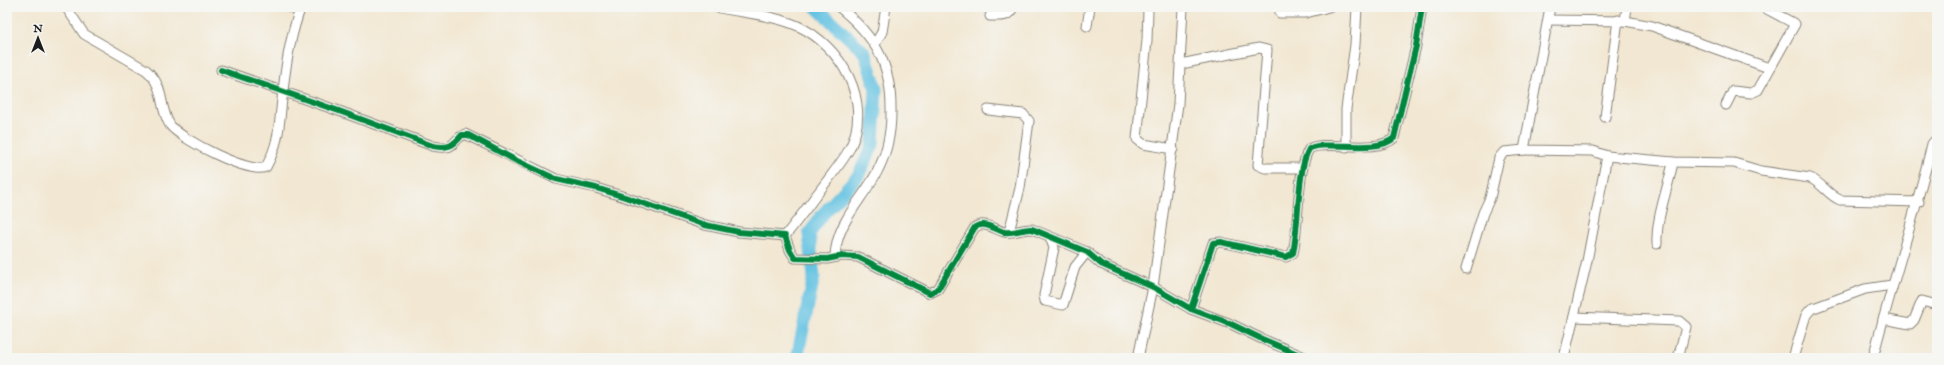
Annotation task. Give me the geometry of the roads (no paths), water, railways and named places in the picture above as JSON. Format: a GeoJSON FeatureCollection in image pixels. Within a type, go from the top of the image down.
{"type":"FeatureCollection","features":[{"type":"Feature","properties":{"kind":"street"},"geometry":{"type":"LineString","coordinates":[[66,7],[84,34],[141,67],[153,76],[160,90],[168,120],[176,132],[199,146],[222,157],[257,169],[266,167],[280,131],[283,92],[293,35],[300,8],[288,7]]}},
{"type":"Feature","properties":{"kind":"street"},"geometry":{"type":"LineString","coordinates":[[719,7],[797,25],[813,34],[828,45],[845,68],[854,94],[856,120],[850,148],[785,236]]}},
{"type":"Feature","properties":{"kind":"street"},"geometry":{"type":"LineString","coordinates":[[831,258],[843,224],[877,172],[889,142],[892,108],[890,80],[885,64],[875,44],[863,30],[838,7]]}},
{"type":"Feature","properties":{"kind":"street"},"geometry":{"type":"LineString","coordinates":[[875,44],[882,32],[886,7]]}},
{"type":"Feature","properties":{"kind":"street"},"geometry":{"type":"LineString","coordinates":[[990,16],[1006,16],[1013,7]]}},
{"type":"Feature","properties":{"kind":"street"},"geometry":{"type":"LineString","coordinates":[[1087,26],[1090,7]]}},
{"type":"Feature","properties":{"kind":"street"},"geometry":{"type":"LineString","coordinates":[[1138,358],[1153,287],[1172,149],[1182,64],[1183,7]]}},
{"type":"Feature","properties":{"kind":"street"},"geometry":{"type":"LineString","coordinates":[[1280,13],[1306,13],[1329,7]]}},
{"type":"Feature","properties":{"kind":"street"},"geometry":{"type":"LineString","coordinates":[[1346,147],[1346,110],[1355,45],[1357,7]]}},
{"type":"Feature","properties":{"kind":"street"},"geometry":{"type":"LineString","coordinates":[[1191,309],[1213,243],[1221,242],[1286,256],[1293,253],[1303,168],[1306,154],[1313,146],[1346,147],[1388,142],[1394,138],[1416,46],[1422,7]]}},
{"type":"Feature","properties":{"kind":"street"},"geometry":{"type":"LineString","coordinates":[[1524,150],[1550,7]]}},
{"type":"Feature","properties":{"kind":"street"},"geometry":{"type":"LineString","coordinates":[[1605,117],[1622,20],[1627,7]]}},
{"type":"Feature","properties":{"kind":"street"},"geometry":{"type":"LineString","coordinates":[[1726,105],[1733,91],[1755,92],[1795,24],[1763,7]]}},
{"type":"Feature","properties":{"kind":"street"},"geometry":{"type":"LineString","coordinates":[[1148,10],[1146,49],[1137,139],[1143,144],[1172,149]]}},
{"type":"Feature","properties":{"kind":"street"},"geometry":{"type":"LineString","coordinates":[[1548,20],[1622,20],[1652,26],[1769,68]]}},
{"type":"Feature","properties":{"kind":"street"},"geometry":{"type":"LineString","coordinates":[[1182,64],[1259,48],[1267,50],[1258,165],[1265,168],[1303,168]]}},
{"type":"Feature","properties":{"kind":"street"},"geometry":{"type":"LineString","coordinates":[[220,70],[339,111],[433,146],[448,147],[453,145],[462,135],[468,135],[517,161],[556,179],[620,195],[689,220],[739,232],[785,236]]}},
{"type":"Feature","properties":{"kind":"street"},"geometry":{"type":"LineString","coordinates":[[988,110],[1023,114],[1029,121],[1020,188],[1010,232]]}},
{"type":"Feature","properties":{"kind":"street"},"geometry":{"type":"LineString","coordinates":[[1873,358],[1892,285],[1918,202],[1932,144],[1937,138]]}},
{"type":"Feature","properties":{"kind":"street"},"geometry":{"type":"LineString","coordinates":[[1466,269],[1483,213],[1490,198],[1499,158],[1504,152],[1524,150],[1592,152],[1607,156],[1673,162],[1734,163],[1766,172],[1804,176],[1818,181],[1832,195],[1840,200],[1918,202]]}},
{"type":"Feature","properties":{"kind":"street"},"geometry":{"type":"LineString","coordinates":[[1564,358],[1587,261],[1607,156]]}},
{"type":"Feature","properties":{"kind":"street"},"geometry":{"type":"LineString","coordinates":[[1657,244],[1658,220],[1669,184],[1673,162]]}},
{"type":"Feature","properties":{"kind":"street"},"geometry":{"type":"LineString","coordinates":[[785,236],[790,250],[795,258],[831,258],[842,256],[858,257],[930,293],[935,292],[941,285],[975,227],[983,224],[1010,232],[1027,228],[1087,252],[1101,264],[1153,287],[1191,309],[1232,324],[1262,340],[1307,358]]}},
{"type":"Feature","properties":{"kind":"street"},"geometry":{"type":"LineString","coordinates":[[1050,237],[1054,248],[1044,294],[1045,301],[1047,302],[1063,305],[1075,267],[1087,252]]}},
{"type":"Feature","properties":{"kind":"street"},"geometry":{"type":"LineString","coordinates":[[1793,358],[1806,316],[1811,309],[1865,289],[1892,285]]}},
{"type":"Feature","properties":{"kind":"street"},"geometry":{"type":"LineString","coordinates":[[1883,319],[1910,324],[1914,320],[1922,301],[1937,305]]}},
{"type":"Feature","properties":{"kind":"street"},"geometry":{"type":"LineString","coordinates":[[1574,317],[1679,321],[1686,327],[1686,332],[1678,358]]}},
{"type":"Feature","properties":{"kind":"waterway"},"geometry":{"type":"LineString","coordinates":[[797,358],[814,276],[809,234],[822,215],[858,176],[873,145],[876,89],[865,53],[816,7]]}}]}
